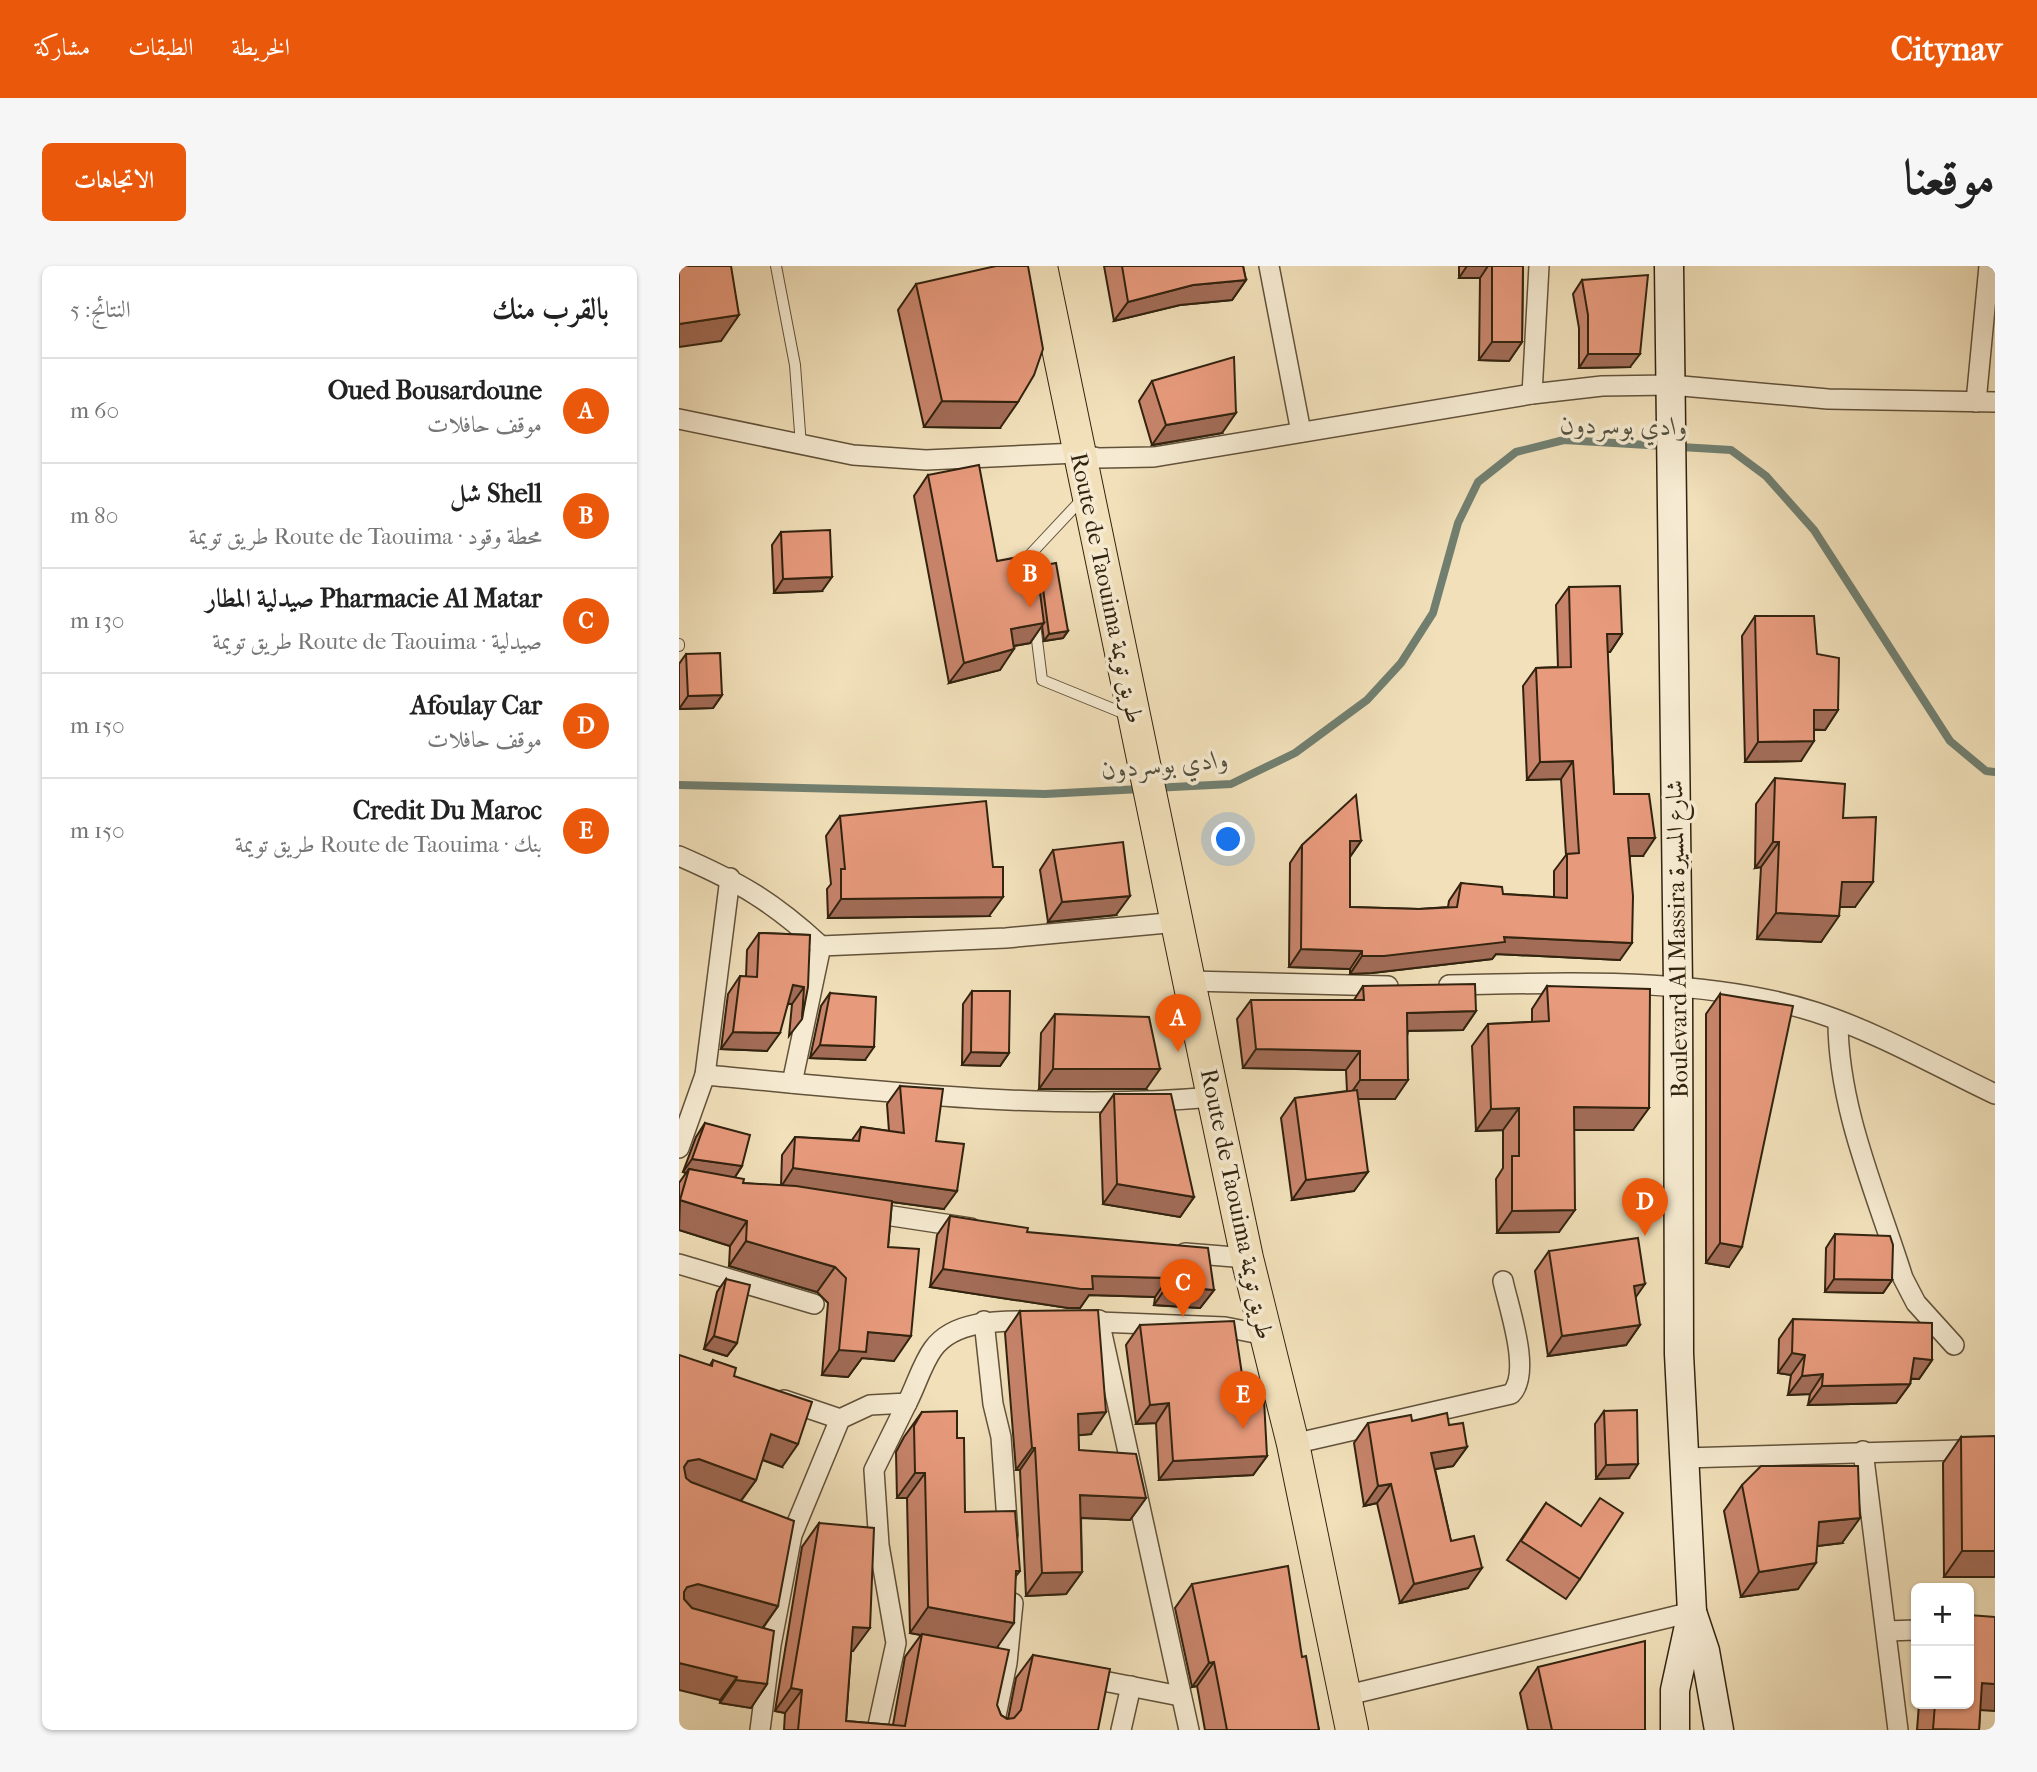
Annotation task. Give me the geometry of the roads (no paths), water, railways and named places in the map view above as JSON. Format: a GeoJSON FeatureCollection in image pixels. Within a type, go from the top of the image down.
{"type":"FeatureCollection","features":[{"type":"Feature","properties":{"kind":"main road","name":"Route de Taouima طريق تويمة"},"geometry":{"type":"LineString","coordinates":[[1041,266],[1077,453],[1138,730],[1247,1258],[1293,1444],[1352,1730]]}},
{"type":"Feature","properties":{"kind":"main road","name":"Boulevard Al Massira شارع المسيرة"},"geometry":{"type":"LineString","coordinates":[[1669,266],[1678,987],[1679,1354],[1692,1612],[1675,1690],[1675,1730]]}},
{"type":"Feature","properties":{"kind":"main road","name":"Boulevard Al Massira شارع المسيرة"},"geometry":{"type":"LineString","coordinates":[[1692,1612],[1705,1651],[1719,1730]]}},
{"type":"Feature","properties":{"kind":"street"},"geometry":{"type":"LineString","coordinates":[[1269,266],[1301,432]]}},
{"type":"Feature","properties":{"kind":"street"},"geometry":{"type":"LineString","coordinates":[[1532,394],[1539,266]]}},
{"type":"Feature","properties":{"kind":"street"},"geometry":{"type":"LineString","coordinates":[[679,419],[853,455],[926,460],[1077,453],[1098,458],[1154,457],[1532,394],[1602,386],[1671,395],[1985,402],[1989,266]]}},
{"type":"Feature","properties":{"kind":"street"},"geometry":{"type":"LineString","coordinates":[[679,856],[730,878],[781,909],[821,946],[1006,938],[1178,922]]}},
{"type":"Feature","properties":{"kind":"street"},"geometry":{"type":"LineString","coordinates":[[679,1148],[705,1075],[730,878]]}},
{"type":"Feature","properties":{"kind":"street"},"geometry":{"type":"LineString","coordinates":[[792,1083],[821,946]]}},
{"type":"Feature","properties":{"kind":"street"},"geometry":{"type":"LineString","coordinates":[[1190,981],[1214,984],[1678,987],[1765,999],[1838,1021],[1995,1094]]}},
{"type":"Feature","properties":{"kind":"street"},"geometry":{"type":"LineString","coordinates":[[1838,1021],[1840,1062],[1847,1102],[1903,1278],[1922,1310],[1954,1345]]}},
{"type":"Feature","properties":{"kind":"street"},"geometry":{"type":"LineString","coordinates":[[705,1075],[1030,1100],[1122,1104],[1213,1097]]}},
{"type":"Feature","properties":{"kind":"street"},"geometry":{"type":"LineString","coordinates":[[849,1210],[995,1231]]}},
{"type":"Feature","properties":{"kind":"street"},"geometry":{"type":"LineString","coordinates":[[1167,1251],[1247,1258]]}},
{"type":"Feature","properties":{"kind":"street"},"geometry":{"type":"LineString","coordinates":[[679,1264],[814,1304]]}},
{"type":"Feature","properties":{"kind":"street"},"geometry":{"type":"LineString","coordinates":[[1293,1444],[1511,1394],[1518,1387],[1521,1369],[1503,1281]]}},
{"type":"Feature","properties":{"kind":"street"},"geometry":{"type":"LineString","coordinates":[[1099,1320],[1189,1730]]}},
{"type":"Feature","properties":{"kind":"street"},"geometry":{"type":"LineString","coordinates":[[877,1730],[896,1643],[879,1545],[874,1470],[933,1349],[948,1334],[984,1321],[1099,1320],[1225,1327],[1265,1335]]}},
{"type":"Feature","properties":{"kind":"street"},"geometry":{"type":"LineString","coordinates":[[984,1321],[993,1404],[1001,1437],[1010,1556]]}},
{"type":"Feature","properties":{"kind":"street"},"geometry":{"type":"LineString","coordinates":[[765,1394],[840,1419]]}},
{"type":"Feature","properties":{"kind":"street"},"geometry":{"type":"LineString","coordinates":[[760,1730],[764,1643],[786,1533],[840,1419],[870,1405],[907,1403]]}},
{"type":"Feature","properties":{"kind":"street"},"geometry":{"type":"LineString","coordinates":[[1684,1458],[1995,1449]]}},
{"type":"Feature","properties":{"kind":"street"},"geometry":{"type":"LineString","coordinates":[[1863,1451],[1898,1730]]}},
{"type":"Feature","properties":{"kind":"street"},"geometry":{"type":"LineString","coordinates":[[993,1730],[1007,1662],[1012,1583]]}},
{"type":"Feature","properties":{"kind":"street"},"geometry":{"type":"LineString","coordinates":[[1344,1696],[1692,1612]]}},
{"type":"Feature","properties":{"kind":"street"},"geometry":{"type":"LineString","coordinates":[[1886,1631],[1911,1630]]}},
{"type":"Feature","properties":{"kind":"street"},"geometry":{"type":"LineString","coordinates":[[896,1643],[920,1647]]}},
{"type":"Feature","properties":{"kind":"street"},"geometry":{"type":"LineString","coordinates":[[982,1658],[1031,1667]]}},
{"type":"Feature","properties":{"kind":"street"},"geometry":{"type":"LineString","coordinates":[[1069,1674],[1180,1696]]}},
{"type":"Feature","properties":{"kind":"street"},"geometry":{"type":"LineString","coordinates":[[1121,1730],[1131,1686]]}},
{"type":"Feature","properties":{"kind":"lane"},"geometry":{"type":"LineString","coordinates":[[776,266],[795,365],[801,446]]}},
{"type":"Feature","properties":{"kind":"lane"},"geometry":{"type":"LineString","coordinates":[[1028,572],[1026,559],[1087,493]]}},
{"type":"Feature","properties":{"kind":"lane"},"geometry":{"type":"LineString","coordinates":[[1033,613],[1042,680],[1138,730]]}},
{"type":"Feature","properties":{"kind":"waterway","name":"وادي بوسردون"},"geometry":{"type":"LineString","coordinates":[[1154,788],[1231,784],[1295,753],[1367,700],[1401,663],[1433,613],[1458,523],[1478,482],[1516,452],[1564,440],[1731,450],[1766,476],[1814,530],[1950,741],[1986,771],[1995,772]]}},
{"type":"Feature","properties":{"kind":"waterway","name":"وادي بوسردون"},"geometry":{"type":"LineString","coordinates":[[679,785],[1045,794],[1141,789]]}},
{"type":"Feature","properties":{"kind":"place","name":"Shell شل"},"geometry":{"type":"Point","coordinates":[1030,608]}},
{"type":"Feature","properties":{"kind":"place","name":"Oued Bousardoune"},"geometry":{"type":"Point","coordinates":[1178,1052]}},
{"type":"Feature","properties":{"kind":"place","name":"Afoulay Car"},"geometry":{"type":"Point","coordinates":[1645,1236]}},
{"type":"Feature","properties":{"kind":"place","name":"Pharmacie Al Matar صيدلية المطار"},"geometry":{"type":"Point","coordinates":[1183,1317]}},
{"type":"Feature","properties":{"kind":"place","name":"Credit Du Maroc"},"geometry":{"type":"Point","coordinates":[1243,1429]}}]}
